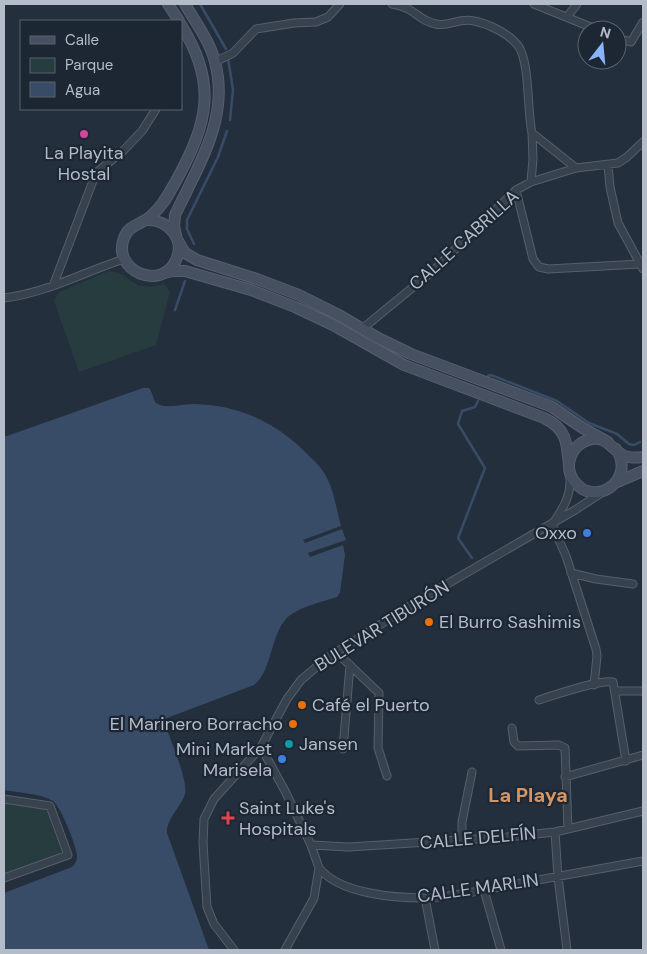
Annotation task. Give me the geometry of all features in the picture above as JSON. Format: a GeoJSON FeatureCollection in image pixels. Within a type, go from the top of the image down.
{"type":"FeatureCollection","features":[{"type":"Feature","properties":{"kind":"street"},"geometry":{"type":"LineString","coordinates":[[168,4],[178,20]]}},
{"type":"Feature","properties":{"kind":"street"},"geometry":{"type":"LineString","coordinates":[[164,273],[178,257],[174,226],[176,215],[207,150],[215,127],[219,94],[215,62],[205,39],[184,4]]}},
{"type":"Feature","properties":{"kind":"street"},"geometry":{"type":"LineString","coordinates":[[215,62],[233,53],[256,29],[294,23],[316,22],[328,17],[340,4]]}},
{"type":"Feature","properties":{"kind":"street"},"geometry":{"type":"LineString","coordinates":[[392,4],[410,10],[422,19],[439,25],[464,19],[473,20],[490,27],[512,40],[519,47],[523,56],[527,81],[532,133],[533,159],[531,182]]}},
{"type":"Feature","properties":{"kind":"street"},"geometry":{"type":"LineString","coordinates":[[534,4],[577,21]]}},
{"type":"Feature","properties":{"kind":"street"},"geometry":{"type":"LineString","coordinates":[[567,17],[577,4]]}},
{"type":"Feature","properties":{"kind":"street"},"geometry":{"type":"LineString","coordinates":[[627,42],[633,40],[643,22]]}},
{"type":"Feature","properties":{"kind":"street"},"geometry":{"type":"LineString","coordinates":[[182,27],[201,68],[205,96],[203,119],[190,155],[162,205],[146,220],[136,224],[127,232],[122,248],[124,259],[130,268],[139,274],[149,277],[178,270],[185,271],[251,290],[310,314],[404,365],[544,418],[558,428],[564,436],[567,445],[569,469],[578,485],[586,490],[597,492],[643,471]]}},
{"type":"Feature","properties":{"kind":"street"},"geometry":{"type":"LineString","coordinates":[[53,286],[96,173],[123,151],[142,131],[155,110]]}},
{"type":"Feature","properties":{"kind":"street"},"geometry":{"type":"LineString","coordinates":[[532,133],[576,168]]}},
{"type":"Feature","properties":{"kind":"street"},"geometry":{"type":"LineString","coordinates":[[516,190],[533,259],[539,266],[548,269],[642,267],[618,223],[610,187],[608,165],[618,163],[643,142]]}},
{"type":"Feature","properties":{"kind":"street","name":"CALLE CABRILLA"},"geometry":{"type":"LineString","coordinates":[[362,329],[434,270],[516,190],[531,182],[576,168],[608,165]]}},
{"type":"Feature","properties":{"kind":"street"},"geometry":{"type":"LineString","coordinates":[[146,220],[164,223],[173,231],[185,253],[197,260],[299,295],[378,338],[428,361],[552,407],[626,456],[643,457]]}},
{"type":"Feature","properties":{"kind":"street"},"geometry":{"type":"LineString","coordinates":[[4,298],[36,293],[124,259]]}},
{"type":"Feature","properties":{"kind":"street"},"geometry":{"type":"LineString","coordinates":[[569,469],[572,454],[576,447],[583,442],[596,439],[612,446],[621,460],[622,468],[620,475],[611,486]]}},
{"type":"Feature","properties":{"kind":"street","name":"BULEVAR TIBURÓN"},"geometry":{"type":"LineString","coordinates":[[552,524],[566,503],[570,484],[569,469]]}},
{"type":"Feature","properties":{"kind":"street","name":"BULEVAR TIBURÓN"},"geometry":{"type":"LineString","coordinates":[[234,950],[214,924],[207,907],[203,825],[208,809],[214,799],[260,747],[287,699],[301,680],[319,663],[336,652],[416,602],[552,524],[611,486]]}},
{"type":"Feature","properties":{"kind":"street"},"geometry":{"type":"LineString","coordinates":[[552,524],[566,556],[596,649],[594,685]]}},
{"type":"Feature","properties":{"kind":"street"},"geometry":{"type":"LineString","coordinates":[[571,573],[596,579],[633,584]]}},
{"type":"Feature","properties":{"kind":"street"},"geometry":{"type":"LineString","coordinates":[[336,652],[379,694],[378,748],[387,776]]}},
{"type":"Feature","properties":{"kind":"street"},"geometry":{"type":"LineString","coordinates":[[343,749],[350,665]]}},
{"type":"Feature","properties":{"kind":"street"},"geometry":{"type":"LineString","coordinates":[[539,700],[610,681],[615,688],[626,761]]}},
{"type":"Feature","properties":{"kind":"street"},"geometry":{"type":"LineString","coordinates":[[615,688],[643,691]]}},
{"type":"Feature","properties":{"kind":"street"},"geometry":{"type":"LineString","coordinates":[[512,728],[514,742],[518,746],[563,746],[565,750],[568,828]]}},
{"type":"Feature","properties":{"kind":"street"},"geometry":{"type":"LineString","coordinates":[[260,747],[285,791],[311,845],[319,868],[314,898],[285,950]]}},
{"type":"Feature","properties":{"kind":"street"},"geometry":{"type":"LineString","coordinates":[[565,777],[643,755]]}},
{"type":"Feature","properties":{"kind":"street"},"geometry":{"type":"LineString","coordinates":[[462,841],[462,822],[472,772]]}},
{"type":"Feature","properties":{"kind":"street"},"geometry":{"type":"LineString","coordinates":[[4,799],[50,806],[68,855],[4,878]]}},
{"type":"Feature","properties":{"kind":"street","name":"CALLE DELFÍN"},"geometry":{"type":"LineString","coordinates":[[311,845],[349,847],[462,841],[555,832],[643,811]]}},
{"type":"Feature","properties":{"kind":"street"},"geometry":{"type":"LineString","coordinates":[[555,832],[558,877],[567,950]]}},
{"type":"Feature","properties":{"kind":"street","name":"CALLE MARLIN"},"geometry":{"type":"LineString","coordinates":[[319,868],[331,880],[347,887],[389,895],[425,898],[484,890],[643,861]]}},
{"type":"Feature","properties":{"kind":"street"},"geometry":{"type":"LineString","coordinates":[[484,890],[501,950]]}},
{"type":"Feature","properties":{"kind":"street"},"geometry":{"type":"LineString","coordinates":[[425,898],[435,950]]}},
{"type":"Feature","properties":{"kind":"green space"},"geometry":{"type":"Polygon","coordinates":[[[109,271],[123,275],[138,285],[153,286],[164,284],[170,292],[156,345],[79,372],[54,301],[59,292],[109,271]]]}},
{"type":"Feature","properties":{"kind":"green space"},"geometry":{"type":"Polygon","coordinates":[[[4,803],[40,807],[47,810],[63,853],[4,873],[4,803]]]}},
{"type":"Feature","properties":{"kind":"water"},"geometry":{"type":"Polygon","coordinates":[[[143,388],[149,388],[155,402],[159,405],[212,405],[258,418],[286,435],[315,462],[324,472],[329,483],[341,526],[303,540],[305,543],[342,529],[346,540],[308,553],[310,557],[343,545],[345,555],[340,592],[337,597],[306,607],[289,616],[278,631],[265,670],[254,685],[167,718],[166,727],[184,780],[185,794],[171,818],[167,833],[209,950],[4,950],[4,893],[72,867],[76,862],[77,852],[60,810],[53,801],[36,795],[4,790],[4,437],[143,388]]]}},
{"type":"Feature","properties":{"kind":"waterway"},"geometry":{"type":"LineString","coordinates":[[200,4],[226,49]]}},
{"type":"Feature","properties":{"kind":"waterway"},"geometry":{"type":"LineString","coordinates":[[228,58],[233,90],[230,120]]}},
{"type":"Feature","properties":{"kind":"waterway"},"geometry":{"type":"LineString","coordinates":[[194,244],[187,229],[187,220],[218,157],[227,131]]}},
{"type":"Feature","properties":{"kind":"waterway"},"geometry":{"type":"LineString","coordinates":[[175,310],[185,281]]}},
{"type":"Feature","properties":{"kind":"waterway"},"geometry":{"type":"LineString","coordinates":[[488,376],[491,375],[557,401],[589,423],[617,434],[629,444],[634,445],[640,442]]}},
{"type":"Feature","properties":{"kind":"waterway"},"geometry":{"type":"LineString","coordinates":[[472,558],[458,538],[485,468],[458,424],[462,411],[475,407],[478,401]]}},
{"type":"Feature","properties":{"kind":"place","name":"La Playita Hostal"},"geometry":{"type":"Point","coordinates":[84,134]}},
{"type":"Feature","properties":{"kind":"place","name":"Oxxo"},"geometry":{"type":"Point","coordinates":[587,533]}},
{"type":"Feature","properties":{"kind":"place","name":"El Burro Sashimis"},"geometry":{"type":"Point","coordinates":[429,622]}},
{"type":"Feature","properties":{"kind":"place","name":"Café el Puerto"},"geometry":{"type":"Point","coordinates":[302,705]}},
{"type":"Feature","properties":{"kind":"place","name":"El Marinero Borracho"},"geometry":{"type":"Point","coordinates":[293,724]}},
{"type":"Feature","properties":{"kind":"place","name":"Jansen"},"geometry":{"type":"Point","coordinates":[289,744]}},
{"type":"Feature","properties":{"kind":"place","name":"Mini Market Marisela"},"geometry":{"type":"Point","coordinates":[282,759]}},
{"type":"Feature","properties":{"kind":"place","name":"Saint Luke's Hospitals"},"geometry":{"type":"Point","coordinates":[228,818]}},
{"type":"Feature","properties":{"kind":"district","name":"La Playa"},"geometry":{"type":"Point","coordinates":[528,795]}}]}
